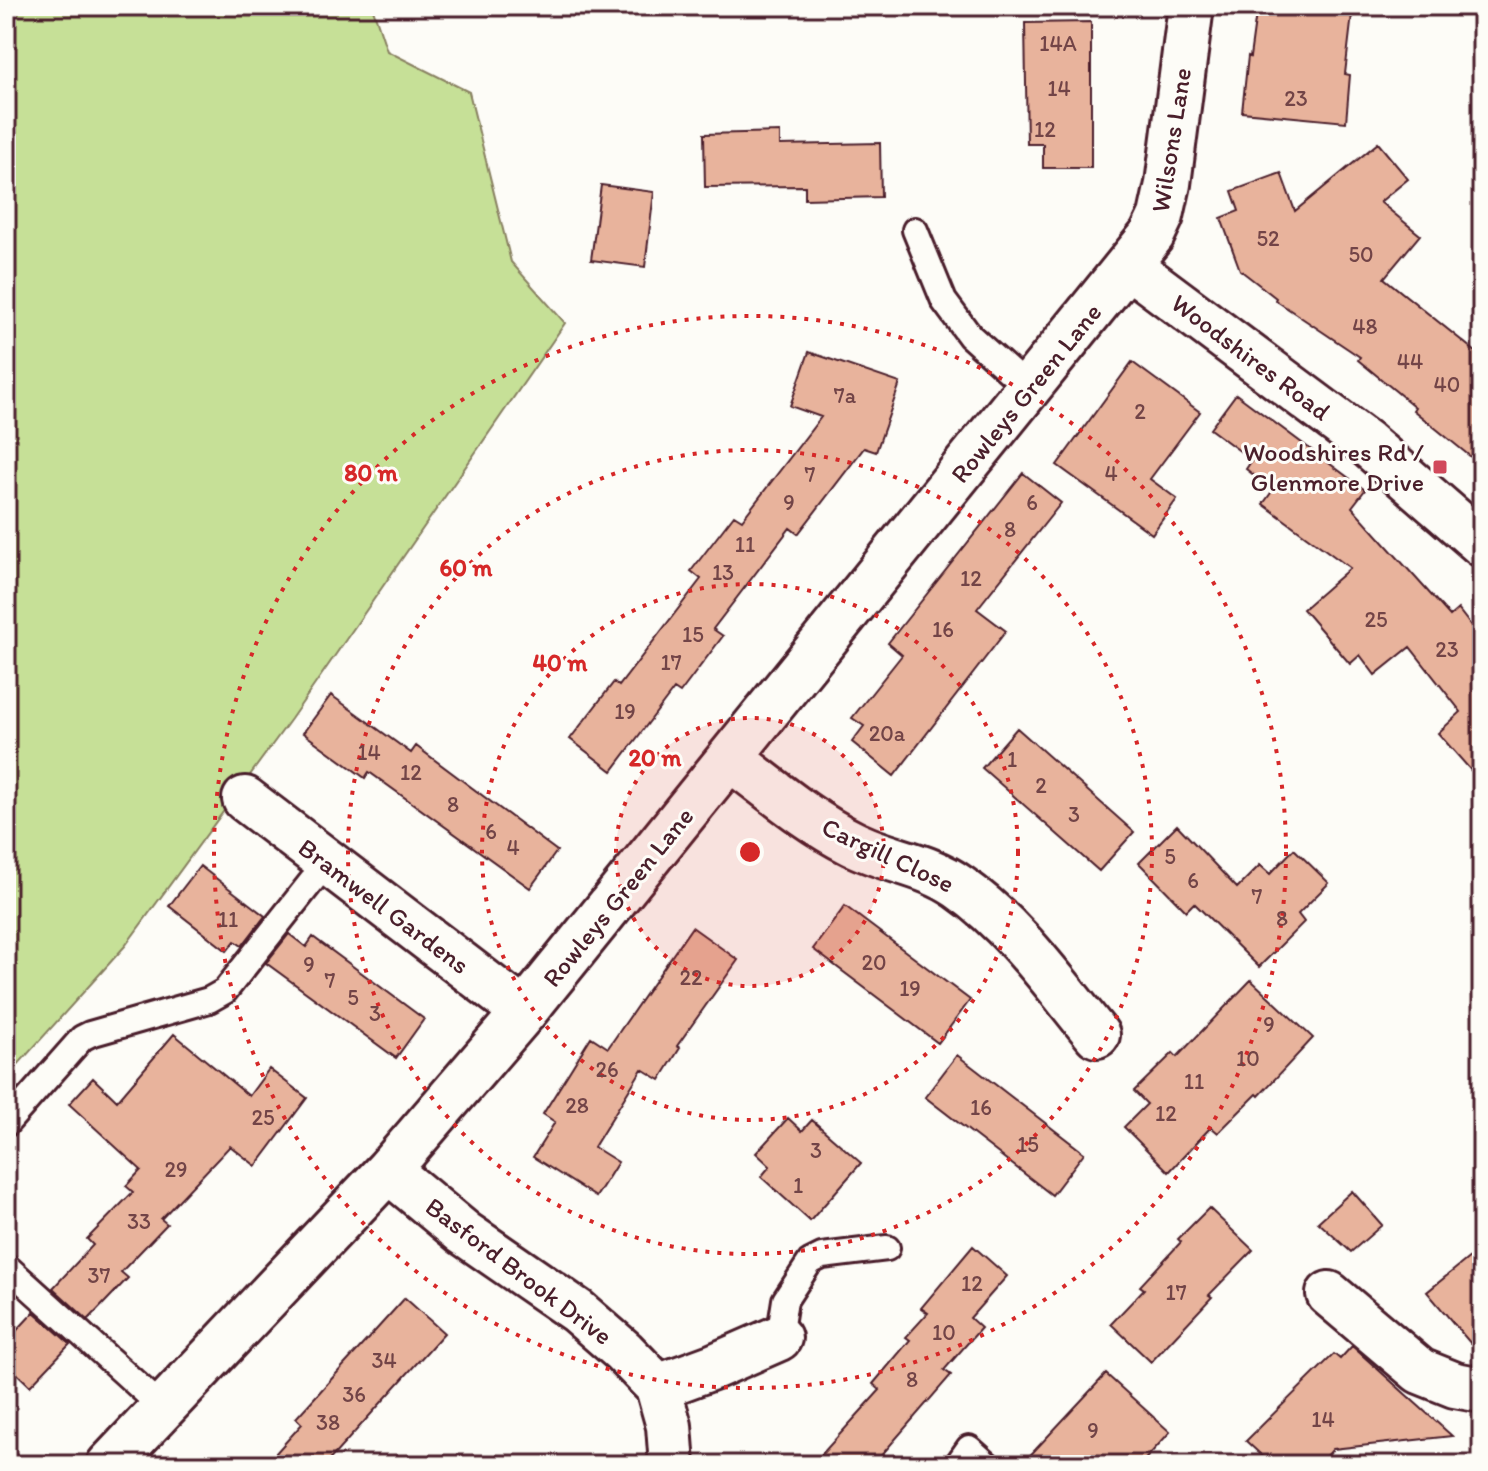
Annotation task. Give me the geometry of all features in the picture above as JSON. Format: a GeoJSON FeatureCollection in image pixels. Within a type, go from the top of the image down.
{"type":"FeatureCollection","features":[{"type":"Feature","properties":{"kind":"street","name":"Wilsons Lane"},"geometry":{"type":"LineString","coordinates":[[1129,266],[1152,235],[1164,202],[1191,6]]}},
{"type":"Feature","properties":{"kind":"street","name":"Rowleys Green Lane"},"geometry":{"type":"LineString","coordinates":[[109,1465],[388,1170],[524,1012],[1129,266]]}},
{"type":"Feature","properties":{"kind":"street","name":"Woodshires Road"},"geometry":{"type":"LineString","coordinates":[[1129,266],[1366,443],[1482,544]]}},
{"type":"Feature","properties":{"kind":"street","name":"Cargill Close"},"geometry":{"type":"LineString","coordinates":[[731,759],[807,816],[852,844],[930,870],[959,887],[996,917],[1097,1035]]}},
{"type":"Feature","properties":{"kind":"street","name":"Bramwell Gardens"},"geometry":{"type":"LineString","coordinates":[[245,799],[524,1012]]}},
{"type":"Feature","properties":{"kind":"street","name":"Basford Brook Drive"},"geometry":{"type":"LineString","coordinates":[[388,1170],[464,1233],[577,1311],[658,1387],[669,1426],[672,1465]]}},
{"type":"Feature","properties":{"kind":"street"},"geometry":{"type":"LineString","coordinates":[[1329,1294],[1420,1371],[1455,1385],[1482,1390]]}},
{"type":"Feature","properties":{"kind":"street"},"geometry":{"type":"LineString","coordinates":[[658,1387],[779,1338]]}},
{"type":"Feature","properties":{"kind":"lane"},"geometry":{"type":"LineString","coordinates":[[915,230],[944,301],[970,336],[1029,389]]}},
{"type":"Feature","properties":{"kind":"lane"},"geometry":{"type":"LineString","coordinates":[[6,1124],[82,1038],[209,1000],[225,991],[327,862]]}},
{"type":"Feature","properties":{"kind":"lane"},"geometry":{"type":"LineString","coordinates":[[779,1338],[785,1300],[810,1262],[822,1256],[887,1248]]}},
{"type":"Feature","properties":{"kind":"lane"},"geometry":{"type":"LineString","coordinates":[[6,1266],[163,1408]]}},
{"type":"Feature","properties":{"kind":"lane"},"geometry":{"type":"LineString","coordinates":[[957,1465],[969,1448],[988,1465]]}},
{"type":"Feature","properties":{"kind":"green space"},"geometry":{"type":"Polygon","coordinates":[[[6,6],[372,6],[387,51],[469,92],[511,262],[565,323],[291,719],[125,946],[6,1078],[6,6]]]}},
{"type":"Feature","properties":{"kind":"building"},"geometry":{"type":"Polygon","coordinates":[[[1257,6],[1353,6],[1345,74],[1350,75],[1346,122],[1242,112],[1257,6]]]}},
{"type":"Feature","properties":{"kind":"building"},"geometry":{"type":"Polygon","coordinates":[[[1091,22],[1091,168],[1043,168],[1043,144],[1027,144],[1025,23],[1091,22]]]}},
{"type":"Feature","properties":{"kind":"building"},"geometry":{"type":"Polygon","coordinates":[[[780,132],[780,145],[880,143],[881,197],[805,199],[805,186],[705,187],[704,134],[780,132]]]}},
{"type":"Feature","properties":{"kind":"building"},"geometry":{"type":"Polygon","coordinates":[[[1378,143],[1408,179],[1380,202],[1420,235],[1384,278],[1482,357],[1482,466],[1413,410],[1415,407],[1358,360],[1360,357],[1275,300],[1240,270],[1221,218],[1239,211],[1232,191],[1281,173],[1295,211],[1378,143]]]}},
{"type":"Feature","properties":{"kind":"building"},"geometry":{"type":"Polygon","coordinates":[[[601,185],[654,192],[645,267],[591,260],[601,185]]]}},
{"type":"Feature","properties":{"kind":"building"},"geometry":{"type":"Polygon","coordinates":[[[809,352],[900,383],[876,452],[864,448],[798,534],[790,528],[713,629],[723,636],[680,693],[674,689],[612,771],[570,739],[614,682],[619,686],[701,579],[691,571],[734,515],[742,520],[821,417],[790,406],[809,352]]]}},
{"type":"Feature","properties":{"kind":"building"},"geometry":{"type":"Polygon","coordinates":[[[1132,362],[1200,412],[1150,479],[1177,499],[1152,534],[1057,465],[1132,362]]]}},
{"type":"Feature","properties":{"kind":"building"},"geometry":{"type":"Polygon","coordinates":[[[1236,394],[1365,490],[1352,507],[1450,616],[1458,609],[1482,640],[1482,783],[1438,733],[1461,712],[1410,647],[1375,675],[1360,655],[1350,664],[1303,609],[1350,568],[1263,504],[1273,490],[1246,469],[1252,460],[1210,429],[1236,394]]]}},
{"type":"Feature","properties":{"kind":"building"},"geometry":{"type":"Polygon","coordinates":[[[1023,473],[1061,503],[977,609],[1006,631],[894,776],[852,742],[864,726],[852,718],[902,655],[888,643],[1023,473]]]}},
{"type":"Feature","properties":{"kind":"building"},"geometry":{"type":"Polygon","coordinates":[[[331,695],[411,753],[416,746],[557,851],[530,888],[369,772],[365,778],[303,733],[331,695]]]}},
{"type":"Feature","properties":{"kind":"building"},"geometry":{"type":"Polygon","coordinates":[[[1017,728],[1134,832],[1099,871],[982,768],[1017,728]]]}},
{"type":"Feature","properties":{"kind":"building"},"geometry":{"type":"Polygon","coordinates":[[[1177,825],[1237,888],[1260,865],[1270,874],[1294,849],[1329,883],[1298,914],[1304,922],[1259,967],[1194,903],[1186,911],[1139,863],[1177,825]]]}},
{"type":"Feature","properties":{"kind":"building"},"geometry":{"type":"Polygon","coordinates":[[[200,866],[265,916],[242,946],[235,941],[227,951],[169,906],[200,866]]]}},
{"type":"Feature","properties":{"kind":"building"},"geometry":{"type":"Polygon","coordinates":[[[845,906],[970,1000],[938,1043],[813,949],[845,906]]]}},
{"type":"Feature","properties":{"kind":"building"},"geometry":{"type":"Polygon","coordinates":[[[692,927],[738,960],[677,1046],[680,1048],[660,1080],[642,1069],[594,1147],[618,1162],[596,1197],[533,1157],[555,1122],[543,1114],[591,1037],[608,1048],[692,927]]]}},
{"type":"Feature","properties":{"kind":"building"},"geometry":{"type":"Polygon","coordinates":[[[289,934],[306,947],[313,937],[424,1019],[396,1058],[266,963],[289,934]]]}},
{"type":"Feature","properties":{"kind":"building"},"geometry":{"type":"Polygon","coordinates":[[[1251,980],[1313,1038],[1259,1096],[1257,1094],[1218,1133],[1211,1127],[1169,1172],[1124,1127],[1147,1104],[1134,1091],[1173,1053],[1177,1057],[1251,980]]]}},
{"type":"Feature","properties":{"kind":"building"},"geometry":{"type":"Polygon","coordinates":[[[174,1034],[249,1096],[269,1069],[307,1098],[256,1166],[230,1146],[161,1219],[167,1224],[121,1272],[128,1278],[88,1320],[53,1288],[93,1245],[87,1239],[133,1192],[126,1186],[141,1170],[69,1104],[93,1078],[117,1101],[174,1034]]]}},
{"type":"Feature","properties":{"kind":"building"},"geometry":{"type":"Polygon","coordinates":[[[957,1055],[1084,1153],[1052,1195],[925,1097],[957,1055]]]}},
{"type":"Feature","properties":{"kind":"building"},"geometry":{"type":"Polygon","coordinates":[[[788,1118],[802,1131],[812,1120],[861,1163],[810,1221],[761,1177],[770,1166],[756,1153],[788,1118]]]}},
{"type":"Feature","properties":{"kind":"building"},"geometry":{"type":"Polygon","coordinates":[[[1352,1191],[1382,1225],[1351,1252],[1318,1222],[1352,1191]]]}},
{"type":"Feature","properties":{"kind":"building"},"geometry":{"type":"Polygon","coordinates":[[[1209,1208],[1253,1250],[1151,1362],[1111,1324],[1144,1289],[1140,1286],[1181,1242],[1178,1239],[1209,1208]]]}},
{"type":"Feature","properties":{"kind":"building"},"geometry":{"type":"Polygon","coordinates":[[[973,1246],[1007,1276],[970,1318],[981,1328],[944,1370],[951,1375],[873,1465],[812,1465],[880,1390],[873,1384],[910,1340],[906,1337],[928,1313],[921,1308],[973,1246]]]}},
{"type":"Feature","properties":{"kind":"building"},"geometry":{"type":"Polygon","coordinates":[[[1482,1247],[1482,1357],[1427,1292],[1482,1247]]]}},
{"type":"Feature","properties":{"kind":"building"},"geometry":{"type":"Polygon","coordinates":[[[405,1298],[444,1333],[325,1465],[265,1465],[302,1424],[296,1418],[405,1298]]]}},
{"type":"Feature","properties":{"kind":"building"},"geometry":{"type":"Polygon","coordinates":[[[34,1312],[70,1344],[30,1386],[6,1363],[6,1342],[34,1312]]]}},
{"type":"Feature","properties":{"kind":"building"},"geometry":{"type":"Polygon","coordinates":[[[1352,1346],[1452,1436],[1333,1449],[1319,1465],[1272,1465],[1246,1441],[1334,1354],[1340,1359],[1352,1346]]]}},
{"type":"Feature","properties":{"kind":"building"},"geometry":{"type":"Polygon","coordinates":[[[1106,1374],[1170,1432],[1140,1465],[1021,1465],[1106,1374]]]}},
{"type":"Feature","properties":{"kind":"place","name":"Woodshires Rd / Glenmore Drive"},"geometry":{"type":"Point","coordinates":[1440,467]}}]}
